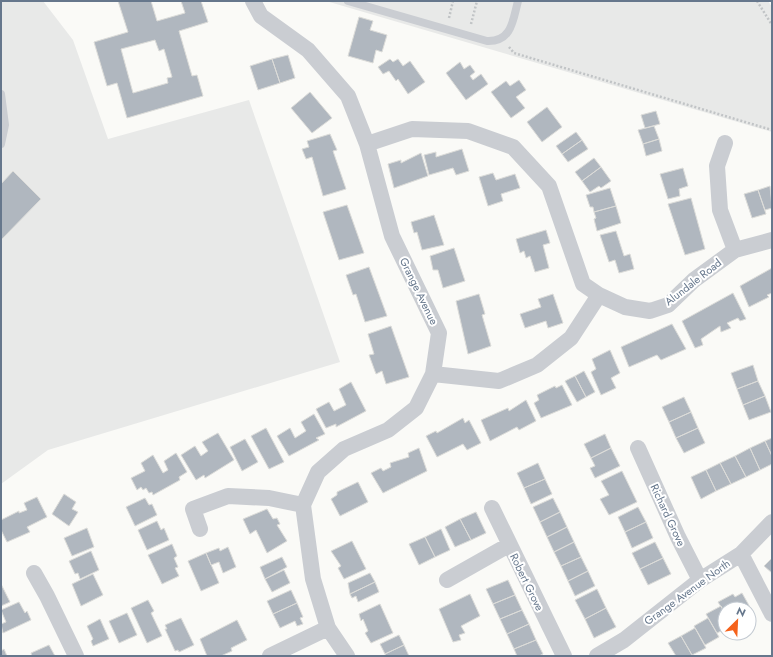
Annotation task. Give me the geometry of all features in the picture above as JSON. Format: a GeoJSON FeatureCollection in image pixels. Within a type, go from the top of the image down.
{"type":"FeatureCollection","features":[{"type":"Feature","properties":{"kind":"street","name":"Grange Avenue"},"geometry":{"type":"LineString","coordinates":[[254,1],[261,16],[308,50],[348,96],[368,144],[392,236],[440,333],[433,374],[416,408],[388,430],[344,449],[318,472],[303,505]]}},
{"type":"Feature","properties":{"kind":"street","name":"Alundale Road"},"geometry":{"type":"LineString","coordinates":[[368,144],[412,129],[468,132],[513,147],[549,186],[583,284],[599,296],[625,307],[650,311],[668,305],[694,280],[735,250],[772,240]]}},
{"type":"Feature","properties":{"kind":"street"},"geometry":{"type":"LineString","coordinates":[[726,143],[717,166],[720,210],[735,250]]}},
{"type":"Feature","properties":{"kind":"street"},"geometry":{"type":"LineString","coordinates":[[433,374],[499,381],[537,365],[571,338],[599,296]]}},
{"type":"Feature","properties":{"kind":"street","name":"Richard Grove"},"geometry":{"type":"LineString","coordinates":[[638,448],[678,537],[700,580]]}},
{"type":"Feature","properties":{"kind":"street"},"geometry":{"type":"LineString","coordinates":[[200,529],[193,508],[228,496],[269,498],[303,505],[313,579],[328,628],[347,656]]}},
{"type":"Feature","properties":{"kind":"street","name":"Robert Grove"},"geometry":{"type":"LineString","coordinates":[[492,508],[564,656]]}},
{"type":"Feature","properties":{"kind":"street","name":"Grange Avenue North"},"geometry":{"type":"LineString","coordinates":[[597,656],[624,640],[700,580],[741,554],[772,522]]}},
{"type":"Feature","properties":{"kind":"street"},"geometry":{"type":"LineString","coordinates":[[447,580],[509,545]]}},
{"type":"Feature","properties":{"kind":"street"},"geometry":{"type":"LineString","coordinates":[[741,554],[772,614]]}},
{"type":"Feature","properties":{"kind":"street"},"geometry":{"type":"LineString","coordinates":[[34,573],[47,596],[76,656]]}},
{"type":"Feature","properties":{"kind":"street"},"geometry":{"type":"LineString","coordinates":[[270,656],[328,628]]}},
{"type":"Feature","properties":{"kind":"lane"},"geometry":{"type":"LineString","coordinates":[[348,1],[487,41],[495,41],[503,38],[509,31],[518,1]]}},
{"type":"Feature","properties":{"kind":"lane"},"geometry":{"type":"LineString","coordinates":[[1,94],[5,124],[1,144]]}},
{"type":"Feature","properties":{"kind":"path"},"geometry":{"type":"LineString","coordinates":[[446,29],[453,1]]}},
{"type":"Feature","properties":{"kind":"path"},"geometry":{"type":"LineString","coordinates":[[467,35],[477,1]]}},
{"type":"Feature","properties":{"kind":"path"},"geometry":{"type":"LineString","coordinates":[[757,1],[772,25]]}},
{"type":"Feature","properties":{"kind":"path"},"geometry":{"type":"LineString","coordinates":[[503,38],[514,53],[772,130]]}},
{"type":"Feature","properties":{"kind":"shaded area"},"geometry":{"type":"Polygon","coordinates":[[[1,1],[43,1],[73,40],[108,139],[249,100],[340,362],[48,450],[1,484],[1,1]]]}},
{"type":"Feature","properties":{"kind":"shaded area"},"geometry":{"type":"Polygon","coordinates":[[[326,1],[768,1],[772,7],[772,132],[326,1]]]}},
{"type":"Feature","properties":{"kind":"building"},"geometry":{"type":"Polygon","coordinates":[[[118,1],[151,1],[157,21],[185,13],[181,1],[201,1],[208,22],[179,31],[192,76],[197,75],[203,96],[127,118],[117,83],[107,86],[94,42],[128,32],[118,1]],[[155,40],[121,49],[133,93],[168,83],[167,78],[172,77],[164,49],[159,51],[155,40]]]}},
{"type":"Feature","properties":{"kind":"building"},"geometry":{"type":"Polygon","coordinates":[[[359,17],[373,21],[370,30],[387,35],[382,52],[376,50],[373,63],[348,56],[359,17]]]}},
{"type":"Feature","properties":{"kind":"building"},"geometry":{"type":"Polygon","coordinates":[[[288,55],[295,78],[280,83],[272,59],[288,55]]]}},
{"type":"Feature","properties":{"kind":"building"},"geometry":{"type":"Polygon","coordinates":[[[272,59],[280,83],[258,90],[250,66],[272,59]]]}},
{"type":"Feature","properties":{"kind":"building"},"geometry":{"type":"Polygon","coordinates":[[[390,59],[393,62],[398,59],[403,66],[410,61],[425,82],[408,94],[398,79],[396,81],[389,71],[383,74],[378,67],[390,59]]]}},
{"type":"Feature","properties":{"kind":"building"},"geometry":{"type":"Polygon","coordinates":[[[460,62],[464,69],[470,65],[475,72],[470,76],[473,80],[481,74],[488,84],[466,100],[446,73],[460,62]]]}},
{"type":"Feature","properties":{"kind":"building"},"geometry":{"type":"Polygon","coordinates":[[[519,80],[526,90],[516,97],[525,108],[511,118],[491,92],[506,81],[510,86],[519,80]]]}},
{"type":"Feature","properties":{"kind":"building"},"geometry":{"type":"Polygon","coordinates":[[[310,92],[332,118],[312,133],[291,108],[310,92]]]}},
{"type":"Feature","properties":{"kind":"building"},"geometry":{"type":"Polygon","coordinates":[[[547,107],[562,127],[542,142],[527,122],[547,107]]]}},
{"type":"Feature","properties":{"kind":"building"},"geometry":{"type":"Polygon","coordinates":[[[656,111],[660,124],[645,128],[641,115],[656,111]]]}},
{"type":"Feature","properties":{"kind":"building"},"geometry":{"type":"Polygon","coordinates":[[[654,126],[659,139],[643,144],[638,130],[654,126]]]}},
{"type":"Feature","properties":{"kind":"building"},"geometry":{"type":"Polygon","coordinates":[[[576,132],[582,140],[562,154],[556,146],[576,132]]]}},
{"type":"Feature","properties":{"kind":"building"},"geometry":{"type":"Polygon","coordinates":[[[330,134],[337,150],[333,151],[346,189],[323,196],[312,157],[306,159],[302,149],[309,147],[307,141],[330,134]]]}},
{"type":"Feature","properties":{"kind":"building"},"geometry":{"type":"Polygon","coordinates":[[[659,139],[662,151],[646,156],[643,144],[659,139]]]}},
{"type":"Feature","properties":{"kind":"building"},"geometry":{"type":"Polygon","coordinates":[[[582,140],[588,149],[568,162],[562,154],[582,140]]]}},
{"type":"Feature","properties":{"kind":"building"},"geometry":{"type":"Polygon","coordinates":[[[462,149],[469,171],[456,175],[453,168],[429,175],[424,155],[436,152],[436,157],[462,149]]]}},
{"type":"Feature","properties":{"kind":"building"},"geometry":{"type":"Polygon","coordinates":[[[421,153],[428,176],[394,188],[388,164],[401,160],[401,163],[421,153]]]}},
{"type":"Feature","properties":{"kind":"building"},"geometry":{"type":"Polygon","coordinates":[[[594,158],[601,167],[582,181],[575,172],[594,158]]]}},
{"type":"Feature","properties":{"kind":"building"},"geometry":{"type":"Polygon","coordinates":[[[601,167],[611,181],[601,188],[599,186],[590,192],[582,181],[601,167]]]}},
{"type":"Feature","properties":{"kind":"building"},"geometry":{"type":"Polygon","coordinates":[[[683,168],[688,186],[679,189],[680,196],[668,199],[660,174],[683,168]]]}},
{"type":"Feature","properties":{"kind":"building"},"geometry":{"type":"Polygon","coordinates":[[[13,171],[41,199],[1,240],[1,184],[13,171]]]}},
{"type":"Feature","properties":{"kind":"building"},"geometry":{"type":"Polygon","coordinates":[[[493,173],[496,180],[515,174],[520,188],[501,194],[503,201],[488,206],[479,177],[493,173]]]}},
{"type":"Feature","properties":{"kind":"building"},"geometry":{"type":"Polygon","coordinates":[[[770,186],[772,208],[765,210],[758,190],[770,186]]]}},
{"type":"Feature","properties":{"kind":"building"},"geometry":{"type":"Polygon","coordinates":[[[610,188],[616,206],[594,212],[593,207],[590,207],[586,195],[610,188]]]}},
{"type":"Feature","properties":{"kind":"building"},"geometry":{"type":"Polygon","coordinates":[[[758,190],[766,214],[752,218],[744,194],[758,190]]]}},
{"type":"Feature","properties":{"kind":"building"},"geometry":{"type":"Polygon","coordinates":[[[691,198],[705,249],[685,255],[668,204],[691,198]]]}},
{"type":"Feature","properties":{"kind":"building"},"geometry":{"type":"Polygon","coordinates":[[[347,205],[364,253],[339,260],[323,212],[347,205]]]}},
{"type":"Feature","properties":{"kind":"building"},"geometry":{"type":"Polygon","coordinates":[[[616,206],[621,223],[597,231],[594,212],[616,206]]]}},
{"type":"Feature","properties":{"kind":"building"},"geometry":{"type":"Polygon","coordinates":[[[434,215],[444,245],[422,250],[417,232],[414,233],[411,222],[434,215]]]}},
{"type":"Feature","properties":{"kind":"building"},"geometry":{"type":"Polygon","coordinates":[[[546,230],[550,243],[543,245],[549,268],[535,272],[530,256],[526,258],[524,251],[520,253],[516,239],[546,230]]]}},
{"type":"Feature","properties":{"kind":"building"},"geometry":{"type":"Polygon","coordinates":[[[616,231],[624,256],[630,254],[634,269],[619,273],[615,260],[609,262],[600,235],[616,231]]]}},
{"type":"Feature","properties":{"kind":"building"},"geometry":{"type":"Polygon","coordinates":[[[454,248],[465,281],[443,288],[438,270],[433,270],[430,256],[454,248]]]}},
{"type":"Feature","properties":{"kind":"building"},"geometry":{"type":"Polygon","coordinates":[[[369,267],[387,316],[365,322],[356,294],[353,295],[346,275],[369,267]]]}},
{"type":"Feature","properties":{"kind":"building"},"geometry":{"type":"Polygon","coordinates":[[[772,268],[772,293],[767,295],[769,297],[749,307],[740,286],[772,268]]]}},
{"type":"Feature","properties":{"kind":"building"},"geometry":{"type":"Polygon","coordinates":[[[733,293],[746,319],[740,321],[738,318],[727,323],[731,328],[721,332],[720,326],[701,339],[703,345],[695,348],[682,321],[733,293]]]}},
{"type":"Feature","properties":{"kind":"building"},"geometry":{"type":"Polygon","coordinates":[[[479,294],[485,314],[482,315],[491,346],[468,354],[456,301],[479,294]]]}},
{"type":"Feature","properties":{"kind":"building"},"geometry":{"type":"Polygon","coordinates":[[[553,294],[563,323],[548,328],[546,321],[525,328],[520,314],[541,307],[538,299],[553,294]]]}},
{"type":"Feature","properties":{"kind":"building"},"geometry":{"type":"Polygon","coordinates":[[[672,324],[686,349],[661,360],[657,355],[629,367],[621,347],[672,324]]]}},
{"type":"Feature","properties":{"kind":"building"},"geometry":{"type":"Polygon","coordinates":[[[391,326],[409,377],[386,384],[382,371],[376,374],[369,355],[374,354],[368,334],[391,326]]]}},
{"type":"Feature","properties":{"kind":"building"},"geometry":{"type":"Polygon","coordinates":[[[610,350],[620,373],[611,378],[616,388],[601,395],[591,372],[596,369],[592,359],[610,350]]]}},
{"type":"Feature","properties":{"kind":"building"},"geometry":{"type":"Polygon","coordinates":[[[753,365],[758,381],[737,389],[731,373],[753,365]]]}},
{"type":"Feature","properties":{"kind":"building"},"geometry":{"type":"Polygon","coordinates":[[[584,371],[595,392],[586,397],[575,376],[584,371]]]}},
{"type":"Feature","properties":{"kind":"building"},"geometry":{"type":"Polygon","coordinates":[[[575,376],[586,397],[577,402],[565,381],[575,376]]]}},
{"type":"Feature","properties":{"kind":"building"},"geometry":{"type":"Polygon","coordinates":[[[758,381],[765,396],[743,405],[737,389],[758,381]]]}},
{"type":"Feature","properties":{"kind":"building"},"geometry":{"type":"Polygon","coordinates":[[[351,382],[366,411],[336,427],[336,424],[326,428],[316,409],[329,402],[334,411],[346,405],[339,389],[351,382]]]}},
{"type":"Feature","properties":{"kind":"building"},"geometry":{"type":"Polygon","coordinates":[[[562,385],[572,405],[541,418],[534,403],[539,400],[537,395],[555,386],[556,388],[562,385]]]}},
{"type":"Feature","properties":{"kind":"building"},"geometry":{"type":"Polygon","coordinates":[[[765,396],[771,412],[749,420],[743,405],[765,396]]]}},
{"type":"Feature","properties":{"kind":"building"},"geometry":{"type":"Polygon","coordinates":[[[684,397],[691,412],[669,422],[662,407],[684,397]]]}},
{"type":"Feature","properties":{"kind":"building"},"geometry":{"type":"Polygon","coordinates":[[[526,400],[536,421],[519,430],[517,427],[490,441],[481,420],[508,408],[509,411],[526,400]]]}},
{"type":"Feature","properties":{"kind":"building"},"geometry":{"type":"Polygon","coordinates":[[[691,412],[698,428],[676,438],[669,422],[691,412]]]}},
{"type":"Feature","properties":{"kind":"building"},"geometry":{"type":"Polygon","coordinates":[[[314,414],[325,434],[316,438],[319,440],[289,456],[277,436],[290,428],[295,438],[306,431],[301,422],[314,414]]]}},
{"type":"Feature","properties":{"kind":"building"},"geometry":{"type":"Polygon","coordinates":[[[463,418],[465,423],[469,420],[481,443],[467,450],[463,444],[437,457],[426,436],[436,431],[437,433],[463,418]]]}},
{"type":"Feature","properties":{"kind":"building"},"geometry":{"type":"Polygon","coordinates":[[[266,428],[284,462],[269,469],[251,436],[266,428]]]}},
{"type":"Feature","properties":{"kind":"building"},"geometry":{"type":"Polygon","coordinates":[[[698,428],[705,443],[684,453],[676,438],[698,428]]]}},
{"type":"Feature","properties":{"kind":"building"},"geometry":{"type":"Polygon","coordinates":[[[218,433],[234,460],[205,478],[204,475],[196,480],[181,455],[195,446],[201,456],[208,451],[202,442],[218,433]]]}},
{"type":"Feature","properties":{"kind":"building"},"geometry":{"type":"Polygon","coordinates":[[[605,434],[611,448],[591,458],[584,444],[605,434]]]}},
{"type":"Feature","properties":{"kind":"building"},"geometry":{"type":"Polygon","coordinates":[[[772,438],[772,456],[765,441],[772,438]]]}},
{"type":"Feature","properties":{"kind":"building"},"geometry":{"type":"Polygon","coordinates":[[[245,439],[258,462],[242,471],[230,447],[245,439]]]}},
{"type":"Feature","properties":{"kind":"building"},"geometry":{"type":"Polygon","coordinates":[[[765,441],[772,456],[772,464],[760,470],[750,448],[765,441]]]}},
{"type":"Feature","properties":{"kind":"building"},"geometry":{"type":"Polygon","coordinates":[[[419,448],[427,471],[383,493],[371,473],[381,468],[383,471],[391,467],[390,463],[409,457],[408,453],[419,448]]]}},
{"type":"Feature","properties":{"kind":"building"},"geometry":{"type":"Polygon","coordinates":[[[611,448],[620,466],[595,478],[590,468],[595,466],[591,458],[611,448]]]}},
{"type":"Feature","properties":{"kind":"building"},"geometry":{"type":"Polygon","coordinates":[[[750,448],[760,470],[746,477],[735,456],[750,448]]]}},
{"type":"Feature","properties":{"kind":"building"},"geometry":{"type":"Polygon","coordinates":[[[176,453],[187,472],[179,477],[180,480],[153,495],[152,492],[149,493],[146,488],[143,490],[141,487],[137,490],[131,478],[145,471],[141,463],[153,455],[163,473],[168,470],[164,461],[176,453]]]}},
{"type":"Feature","properties":{"kind":"building"},"geometry":{"type":"Polygon","coordinates":[[[735,456],[746,477],[731,484],[720,463],[735,456]]]}},
{"type":"Feature","properties":{"kind":"building"},"geometry":{"type":"Polygon","coordinates":[[[538,463],[545,479],[524,488],[517,473],[538,463]]]}},
{"type":"Feature","properties":{"kind":"building"},"geometry":{"type":"Polygon","coordinates":[[[720,463],[731,484],[716,491],[706,470],[720,463]]]}},
{"type":"Feature","properties":{"kind":"building"},"geometry":{"type":"Polygon","coordinates":[[[706,470],[716,491],[701,499],[691,477],[706,470]]]}},
{"type":"Feature","properties":{"kind":"building"},"geometry":{"type":"Polygon","coordinates":[[[622,471],[637,502],[609,515],[600,499],[609,495],[601,481],[622,471]]]}},
{"type":"Feature","properties":{"kind":"building"},"geometry":{"type":"Polygon","coordinates":[[[545,479],[552,494],[531,504],[524,488],[545,479]]]}},
{"type":"Feature","properties":{"kind":"building"},"geometry":{"type":"Polygon","coordinates":[[[358,482],[368,502],[340,516],[331,499],[337,495],[337,492],[358,482]]]}},
{"type":"Feature","properties":{"kind":"building"},"geometry":{"type":"Polygon","coordinates":[[[64,494],[76,502],[72,509],[78,512],[69,526],[52,514],[64,494]]]}},
{"type":"Feature","properties":{"kind":"building"},"geometry":{"type":"Polygon","coordinates":[[[37,497],[47,517],[27,527],[30,532],[7,542],[1,530],[1,520],[19,511],[19,513],[27,510],[24,503],[37,497]]]}},
{"type":"Feature","properties":{"kind":"building"},"geometry":{"type":"Polygon","coordinates":[[[145,498],[149,505],[152,504],[157,515],[135,526],[126,507],[145,498]]]}},
{"type":"Feature","properties":{"kind":"building"},"geometry":{"type":"Polygon","coordinates":[[[553,498],[560,512],[540,522],[533,507],[553,498]]]}},
{"type":"Feature","properties":{"kind":"building"},"geometry":{"type":"Polygon","coordinates":[[[638,507],[646,522],[625,532],[618,517],[638,507]]]}},
{"type":"Feature","properties":{"kind":"building"},"geometry":{"type":"Polygon","coordinates":[[[267,509],[273,519],[277,518],[280,524],[277,525],[287,541],[267,553],[256,530],[250,534],[243,519],[267,509]]]}},
{"type":"Feature","properties":{"kind":"building"},"geometry":{"type":"Polygon","coordinates":[[[476,512],[486,533],[471,540],[460,519],[476,512]]]}},
{"type":"Feature","properties":{"kind":"building"},"geometry":{"type":"Polygon","coordinates":[[[560,512],[567,527],[547,537],[540,522],[560,512]]]}},
{"type":"Feature","properties":{"kind":"building"},"geometry":{"type":"Polygon","coordinates":[[[460,519],[471,540],[455,547],[445,527],[460,519]]]}},
{"type":"Feature","properties":{"kind":"building"},"geometry":{"type":"Polygon","coordinates":[[[157,521],[161,530],[164,528],[169,540],[147,550],[138,530],[157,521]]]}},
{"type":"Feature","properties":{"kind":"building"},"geometry":{"type":"Polygon","coordinates":[[[646,522],[653,538],[632,548],[625,532],[646,522]]]}},
{"type":"Feature","properties":{"kind":"building"},"geometry":{"type":"Polygon","coordinates":[[[567,527],[574,542],[554,552],[547,537],[567,527]]]}},
{"type":"Feature","properties":{"kind":"building"},"geometry":{"type":"Polygon","coordinates":[[[87,528],[94,547],[72,556],[64,538],[87,528]]]}},
{"type":"Feature","properties":{"kind":"building"},"geometry":{"type":"Polygon","coordinates":[[[441,529],[450,550],[435,557],[425,537],[441,529]]]}},
{"type":"Feature","properties":{"kind":"building"},"geometry":{"type":"Polygon","coordinates":[[[425,537],[435,557],[419,565],[409,544],[425,537]]]}},
{"type":"Feature","properties":{"kind":"building"},"geometry":{"type":"Polygon","coordinates":[[[352,541],[366,569],[344,579],[338,568],[341,566],[331,551],[352,541]]]}},
{"type":"Feature","properties":{"kind":"building"},"geometry":{"type":"Polygon","coordinates":[[[574,542],[581,557],[561,566],[554,552],[574,542]]]}},
{"type":"Feature","properties":{"kind":"building"},"geometry":{"type":"Polygon","coordinates":[[[655,542],[663,558],[640,569],[632,553],[655,542]]]}},
{"type":"Feature","properties":{"kind":"building"},"geometry":{"type":"Polygon","coordinates":[[[172,544],[177,556],[174,558],[178,567],[175,568],[179,576],[162,584],[148,555],[172,544]]]}},
{"type":"Feature","properties":{"kind":"building"},"geometry":{"type":"Polygon","coordinates":[[[228,547],[236,567],[223,573],[219,562],[211,565],[206,553],[219,548],[220,551],[228,547]]]}},
{"type":"Feature","properties":{"kind":"building"},"geometry":{"type":"Polygon","coordinates":[[[91,551],[99,570],[80,579],[78,573],[75,574],[69,561],[91,551]]]}},
{"type":"Feature","properties":{"kind":"building"},"geometry":{"type":"Polygon","coordinates":[[[206,553],[219,583],[201,591],[188,561],[206,553]]]}},
{"type":"Feature","properties":{"kind":"building"},"geometry":{"type":"Polygon","coordinates":[[[282,557],[287,567],[265,579],[260,567],[282,557]]]}},
{"type":"Feature","properties":{"kind":"building"},"geometry":{"type":"Polygon","coordinates":[[[581,557],[588,571],[568,581],[561,566],[581,557]]]}},
{"type":"Feature","properties":{"kind":"building"},"geometry":{"type":"Polygon","coordinates":[[[663,558],[671,574],[648,585],[640,569],[663,558]]]}},
{"type":"Feature","properties":{"kind":"building"},"geometry":{"type":"Polygon","coordinates":[[[772,558],[772,573],[764,566],[772,558]]]}},
{"type":"Feature","properties":{"kind":"building"},"geometry":{"type":"Polygon","coordinates":[[[284,570],[290,583],[272,592],[265,579],[284,570]]]}},
{"type":"Feature","properties":{"kind":"building"},"geometry":{"type":"Polygon","coordinates":[[[588,571],[595,586],[575,596],[568,581],[588,571]]]}},
{"type":"Feature","properties":{"kind":"building"},"geometry":{"type":"Polygon","coordinates":[[[370,573],[375,582],[350,594],[348,583],[370,573]]]}},
{"type":"Feature","properties":{"kind":"building"},"geometry":{"type":"Polygon","coordinates":[[[93,574],[103,595],[81,606],[72,584],[93,574]]]}},
{"type":"Feature","properties":{"kind":"building"},"geometry":{"type":"Polygon","coordinates":[[[508,580],[515,595],[493,604],[486,589],[508,580]]]}},
{"type":"Feature","properties":{"kind":"building"},"geometry":{"type":"Polygon","coordinates":[[[375,582],[379,592],[358,602],[356,596],[352,598],[350,594],[375,582]]]}},
{"type":"Feature","properties":{"kind":"building"},"geometry":{"type":"Polygon","coordinates":[[[1,584],[10,602],[1,606],[1,584]]]}},
{"type":"Feature","properties":{"kind":"building"},"geometry":{"type":"Polygon","coordinates":[[[597,589],[606,608],[585,619],[575,600],[597,589]]]}},
{"type":"Feature","properties":{"kind":"building"},"geometry":{"type":"Polygon","coordinates":[[[291,590],[297,603],[273,614],[267,601],[291,590]]]}},
{"type":"Feature","properties":{"kind":"building"},"geometry":{"type":"Polygon","coordinates":[[[742,593],[746,601],[720,601],[733,594],[735,597],[742,593]]]}},
{"type":"Feature","properties":{"kind":"building"},"geometry":{"type":"Polygon","coordinates":[[[470,594],[480,616],[461,626],[465,633],[459,635],[461,640],[453,642],[439,609],[470,594]]]}},
{"type":"Feature","properties":{"kind":"building"},"geometry":{"type":"Polygon","coordinates":[[[515,595],[522,610],[500,619],[493,604],[515,595]]]}},
{"type":"Feature","properties":{"kind":"building"},"geometry":{"type":"Polygon","coordinates":[[[148,600],[154,611],[151,613],[162,636],[147,643],[131,608],[148,600]]]}},
{"type":"Feature","properties":{"kind":"building"},"geometry":{"type":"Polygon","coordinates":[[[19,602],[25,613],[27,611],[31,620],[3,633],[1,624],[6,622],[1,610],[19,602]]]}},
{"type":"Feature","properties":{"kind":"building"},"geometry":{"type":"Polygon","coordinates":[[[297,603],[303,617],[300,618],[303,624],[297,626],[295,621],[280,628],[273,614],[297,603]]]}},
{"type":"Feature","properties":{"kind":"building"},"geometry":{"type":"Polygon","coordinates":[[[380,604],[393,633],[371,643],[365,633],[368,631],[363,619],[361,621],[359,614],[380,604]]]}},
{"type":"Feature","properties":{"kind":"building"},"geometry":{"type":"Polygon","coordinates":[[[606,608],[616,627],[594,638],[585,619],[606,608]]]}},
{"type":"Feature","properties":{"kind":"building"},"geometry":{"type":"Polygon","coordinates":[[[717,608],[717,633],[706,614],[717,608]]]}},
{"type":"Feature","properties":{"kind":"building"},"geometry":{"type":"Polygon","coordinates":[[[522,610],[529,624],[507,634],[500,619],[522,610]]]}},
{"type":"Feature","properties":{"kind":"building"},"geometry":{"type":"Polygon","coordinates":[[[127,613],[137,635],[119,643],[109,621],[127,613]]]}},
{"type":"Feature","properties":{"kind":"building"},"geometry":{"type":"Polygon","coordinates":[[[181,618],[194,645],[179,652],[178,650],[175,651],[165,629],[167,629],[165,625],[181,618]]]}},
{"type":"Feature","properties":{"kind":"building"},"geometry":{"type":"Polygon","coordinates":[[[708,618],[717,634],[717,638],[705,645],[694,626],[708,618]]]}},
{"type":"Feature","properties":{"kind":"building"},"geometry":{"type":"Polygon","coordinates":[[[100,619],[109,639],[93,646],[91,641],[93,639],[87,626],[100,619]]]}},
{"type":"Feature","properties":{"kind":"building"},"geometry":{"type":"Polygon","coordinates":[[[237,620],[247,640],[231,648],[232,651],[221,656],[207,656],[200,639],[237,620]]]}},
{"type":"Feature","properties":{"kind":"building"},"geometry":{"type":"Polygon","coordinates":[[[529,624],[536,640],[514,649],[507,634],[529,624]]]}},
{"type":"Feature","properties":{"kind":"building"},"geometry":{"type":"Polygon","coordinates":[[[695,628],[706,648],[692,655],[681,636],[695,628]]]}},
{"type":"Feature","properties":{"kind":"building"},"geometry":{"type":"Polygon","coordinates":[[[399,635],[404,645],[385,654],[380,644],[399,635]]]}},
{"type":"Feature","properties":{"kind":"building"},"geometry":{"type":"Polygon","coordinates":[[[681,636],[692,655],[691,656],[676,656],[668,643],[681,636]]]}},
{"type":"Feature","properties":{"kind":"building"},"geometry":{"type":"Polygon","coordinates":[[[536,640],[543,654],[539,656],[517,656],[514,649],[536,640]]]}},
{"type":"Feature","properties":{"kind":"building"},"geometry":{"type":"Polygon","coordinates":[[[49,645],[55,656],[32,656],[31,653],[49,645]]]}},
{"type":"Feature","properties":{"kind":"building"},"geometry":{"type":"Polygon","coordinates":[[[404,645],[409,656],[386,656],[385,654],[404,645]]]}},
{"type":"Feature","properties":{"kind":"building"},"geometry":{"type":"Polygon","coordinates":[[[4,649],[7,656],[1,656],[1,651],[4,649]]]}}]}
